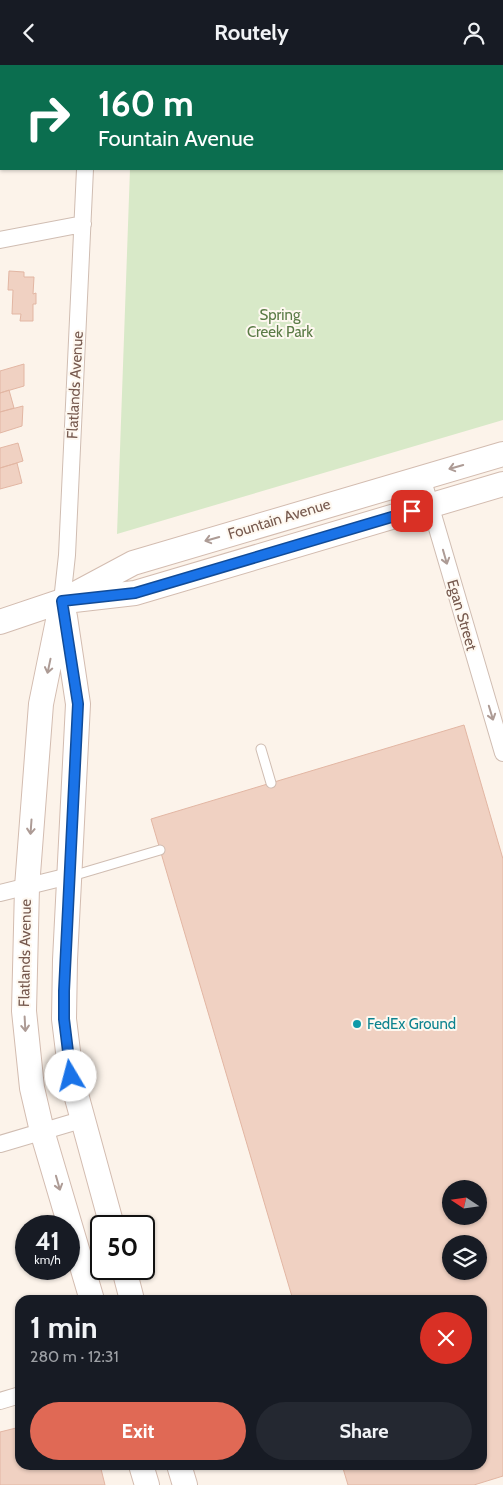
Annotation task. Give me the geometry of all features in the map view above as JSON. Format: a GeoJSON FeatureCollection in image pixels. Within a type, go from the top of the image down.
{"type":"FeatureCollection","features":[{"type":"Feature","properties":{"kind":"main road","name":"Fountain Avenue"},"geometry":{"type":"LineString","coordinates":[[0,622],[62,601],[133,563],[503,454]]}},
{"type":"Feature","properties":{"kind":"main road","name":"Fountain Avenue"},"geometry":{"type":"LineString","coordinates":[[62,601],[135,593],[503,484]]}},
{"type":"Feature","properties":{"kind":"main road","name":"Flatlands Avenue"},"geometry":{"type":"LineString","coordinates":[[62,601],[78,704],[64,1019],[71,1076],[81,1120],[109,1215]]}},
{"type":"Feature","properties":{"kind":"main road","name":"Flatlands Avenue"},"geometry":{"type":"LineString","coordinates":[[62,601],[41,704],[26,887],[25,1031],[32,1088],[42,1131],[91,1295]]}},
{"type":"Feature","properties":{"kind":"main road"},"geometry":{"type":"LineString","coordinates":[[127,1280],[131,1295]]}},
{"type":"Feature","properties":{"kind":"main road"},"geometry":{"type":"LineString","coordinates":[[142,1470],[146,1485]]}},
{"type":"Feature","properties":{"kind":"main road"},"geometry":{"type":"LineString","coordinates":[[181,1470],[185,1485]]}},
{"type":"Feature","properties":{"kind":"street","name":"Flatlands Avenue"},"geometry":{"type":"LineString","coordinates":[[62,601],[68,555],[85,170]]}},
{"type":"Feature","properties":{"kind":"street"},"geometry":{"type":"LineString","coordinates":[[0,240],[83,224]]}},
{"type":"Feature","properties":{"kind":"street","name":"Egan Street"},"geometry":{"type":"LineString","coordinates":[[422,477],[503,753]]}},
{"type":"Feature","properties":{"kind":"street"},"geometry":{"type":"LineString","coordinates":[[0,893],[69,876]]}},
{"type":"Feature","properties":{"kind":"street"},"geometry":{"type":"LineString","coordinates":[[0,1144],[81,1120]]}},
{"type":"Feature","properties":{"kind":"street"},"geometry":{"type":"LineString","coordinates":[[0,1401],[15,1396]]}},
{"type":"Feature","properties":{"kind":"lane"},"geometry":{"type":"LineString","coordinates":[[261,749],[271,783]]}},
{"type":"Feature","properties":{"kind":"lane"},"geometry":{"type":"LineString","coordinates":[[69,876],[160,850]]}},
{"type":"Feature","properties":{"kind":"green space","name":"Spring Creek Park"},"geometry":{"type":"Polygon","coordinates":[[[130,170],[503,170],[503,420],[117,534],[130,170]]]}},
{"type":"Feature","properties":{"kind":"building"},"geometry":{"type":"Polygon","coordinates":[[[9,271],[24,272],[24,277],[34,277],[33,294],[36,293],[36,304],[33,304],[33,321],[20,321],[21,314],[12,314],[13,290],[8,290],[9,271]]]}},
{"type":"Feature","properties":{"kind":"building"},"geometry":{"type":"Polygon","coordinates":[[[24,364],[24,386],[0,393],[0,371],[24,364]]]}},
{"type":"Feature","properties":{"kind":"building"},"geometry":{"type":"Polygon","coordinates":[[[9,390],[14,408],[0,412],[0,393],[9,390]]]}},
{"type":"Feature","properties":{"kind":"building"},"geometry":{"type":"Polygon","coordinates":[[[23,406],[22,426],[0,433],[0,412],[23,406]]]}},
{"type":"Feature","properties":{"kind":"building"},"geometry":{"type":"Polygon","coordinates":[[[18,443],[23,461],[0,468],[0,448],[18,443]]]}},
{"type":"Feature","properties":{"kind":"building"},"geometry":{"type":"Polygon","coordinates":[[[17,463],[22,483],[0,489],[0,468],[17,463]]]}},
{"type":"Feature","properties":{"kind":"building","name":"FedEx Ground"},"geometry":{"type":"Polygon","coordinates":[[[464,725],[503,859],[503,1476],[474,1485],[348,1485],[344,1470],[487,1470],[487,1295],[292,1295],[151,819],[464,725]]]}},
{"type":"Feature","properties":{"kind":"building"},"geometry":{"type":"Polygon","coordinates":[[[15,1428],[15,1470],[101,1470],[105,1485],[0,1485],[0,1432],[15,1428]]]}},
{"type":"Feature","properties":{"kind":"place","name":"FedEx Ground"},"geometry":{"type":"Point","coordinates":[357,1024]}},
{"type":"Feature","properties":{"kind":"route"},"geometry":{"type":"LineString","coordinates":[[71,1076],[64,1019],[64,991],[78,704],[62,601],[135,593],[412,511]]}}]}
